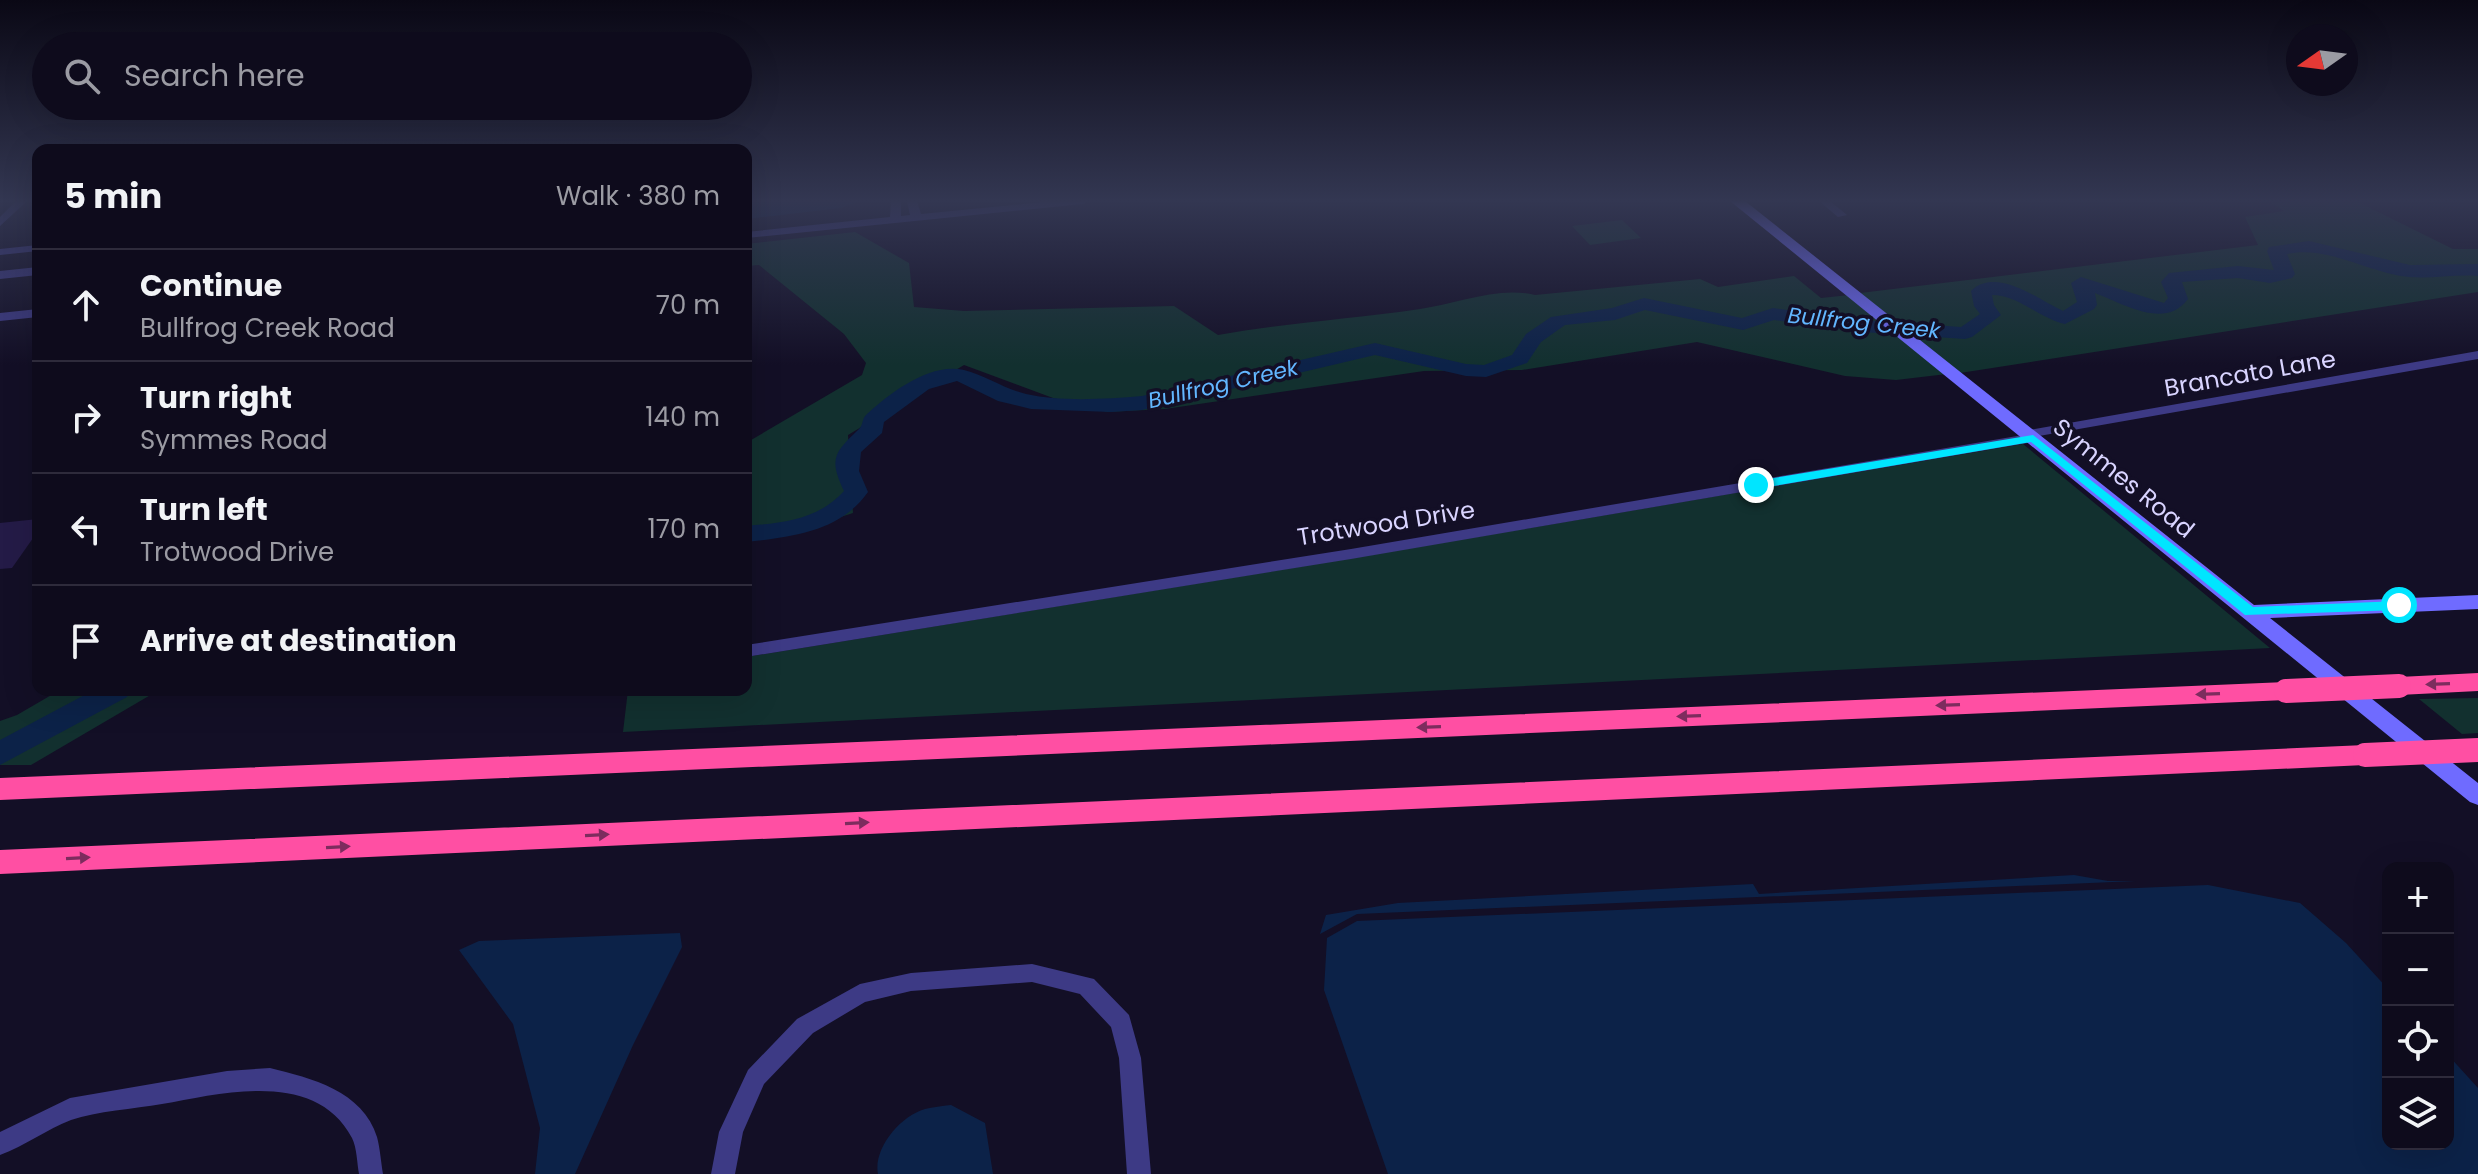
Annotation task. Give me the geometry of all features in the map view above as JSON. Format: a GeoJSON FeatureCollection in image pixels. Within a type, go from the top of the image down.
{"type":"FeatureCollection","features":[{"type":"Feature","properties":{"kind":"highway"},"geometry":{"type":"LineString","coordinates":[[0,789],[2478,682]]}},
{"type":"Feature","properties":{"kind":"highway"},"geometry":{"type":"LineString","coordinates":[[0,862],[2478,750]]}},
{"type":"Feature","properties":{"kind":"street","name":"Symmes Road"},"geometry":{"type":"LineString","coordinates":[[1806,256],[2478,796]]}},
{"type":"Feature","properties":{"kind":"street"},"geometry":{"type":"LineString","coordinates":[[0,275],[32,272]]}},
{"type":"Feature","properties":{"kind":"street"},"geometry":{"type":"LineString","coordinates":[[0,317],[32,314]]}},
{"type":"Feature","properties":{"kind":"street","name":"Brancato Lane"},"geometry":{"type":"LineString","coordinates":[[2031,436],[2478,355]]}},
{"type":"Feature","properties":{"kind":"street","name":"Trotwood Drive"},"geometry":{"type":"LineString","coordinates":[[752,650],[1351,554],[2031,436]]}},
{"type":"Feature","properties":{"kind":"street"},"geometry":{"type":"LineString","coordinates":[[2250,612],[2478,602]]}},
{"type":"Feature","properties":{"kind":"street"},"geometry":{"type":"LineString","coordinates":[[723,1174],[731,1132],[756,1077],[805,1026],[860,994],[911,982],[1032,973],[1086,986],[1121,1022],[1130,1058],[1139,1174]]}},
{"type":"Feature","properties":{"kind":"street"},"geometry":{"type":"LineString","coordinates":[[0,1144],[70,1109],[227,1082],[270,1079],[307,1088],[336,1102],[348,1112],[365,1137],[371,1174]]}},
{"type":"Feature","properties":{"kind":"green space"},"geometry":{"type":"Polygon","coordinates":[[[752,256],[896,256],[909,263],[914,307],[964,311],[1174,306],[1218,335],[1420,309],[1492,294],[1535,295],[1700,279],[1718,287],[1794,276],[1821,298],[1849,295],[1947,374],[1896,380],[1845,376],[1697,342],[1522,370],[1424,371],[1165,409],[1107,412],[1053,398],[964,365],[848,435],[853,513],[816,525],[752,537],[752,439],[862,375],[866,363],[844,334],[759,265],[752,266],[752,256]]]}},
{"type":"Feature","properties":{"kind":"green space"},"geometry":{"type":"Polygon","coordinates":[[[2169,256],[2478,256],[2478,292],[1960,373],[1860,293],[2169,256]]]}},
{"type":"Feature","properties":{"kind":"green space"},"geometry":{"type":"Polygon","coordinates":[[[2023,444],[2270,648],[623,732],[627,696],[752,696],[752,656],[2023,444]]]}},
{"type":"Feature","properties":{"kind":"green space"},"geometry":{"type":"Polygon","coordinates":[[[50,696],[149,696],[31,765],[0,765],[0,721],[50,696]]]}},
{"type":"Feature","properties":{"kind":"green space"},"geometry":{"type":"Polygon","coordinates":[[[2478,698],[2478,733],[2462,734],[2419,699],[2478,698]]]}},
{"type":"Feature","properties":{"kind":"water"},"geometry":{"type":"Polygon","coordinates":[[[2074,875],[2108,881],[2136,881],[1357,914],[1320,934],[1326,915],[1398,903],[1753,884],[1759,894],[2074,875]]]}},
{"type":"Feature","properties":{"kind":"water"},"geometry":{"type":"Polygon","coordinates":[[[2208,885],[2300,903],[2346,943],[2382,982],[2382,1150],[2454,1150],[2454,1062],[2478,1088],[2478,1174],[1388,1174],[1324,990],[1327,938],[1357,921],[2208,885]]]}},
{"type":"Feature","properties":{"kind":"water"},"geometry":{"type":"Polygon","coordinates":[[[680,933],[682,947],[633,1045],[575,1174],[535,1174],[540,1128],[513,1024],[459,950],[479,941],[680,933]]]}},
{"type":"Feature","properties":{"kind":"water"},"geometry":{"type":"Polygon","coordinates":[[[951,1105],[985,1123],[993,1174],[878,1174],[884,1144],[898,1126],[925,1109],[951,1105]]]}},
{"type":"Feature","properties":{"kind":"building"},"geometry":{"type":"Polygon","coordinates":[[[32,520],[32,540],[12,568],[0,569],[0,523],[32,520]]]}},
{"type":"Feature","properties":{"kind":"waterway","name":"Bullfrog Creek"},"geometry":{"type":"LineString","coordinates":[[752,533],[806,525],[846,504],[856,492],[847,471],[850,449],[874,428],[873,420],[921,384],[947,375],[960,375],[1006,396],[1031,402],[1111,405],[1142,403],[1375,349],[1466,370],[1486,371],[1520,359],[1533,338],[1558,321],[1615,314],[1644,304],[1743,324],[1773,314],[1862,326],[1965,333],[1991,315],[1984,306],[1981,291],[2005,289],[2065,318],[2087,305],[2087,295],[2081,290],[2081,283],[2164,309],[2170,308],[2178,299],[2171,282],[2176,277],[2238,272],[2270,277],[2285,274],[2278,256]]}},
{"type":"Feature","properties":{"kind":"waterway","name":"Bullfrog Creek"},"geometry":{"type":"LineString","coordinates":[[2347,256],[2410,271],[2478,270]]}},
{"type":"Feature","properties":{"kind":"waterway","name":"Bullfrog Creek"},"geometry":{"type":"LineString","coordinates":[[0,754],[106,696]]}},
{"type":"Feature","properties":{"kind":"route"},"geometry":{"type":"LineString","coordinates":[[1756,485],[2033,438],[2250,612],[2399,605]]}}]}
